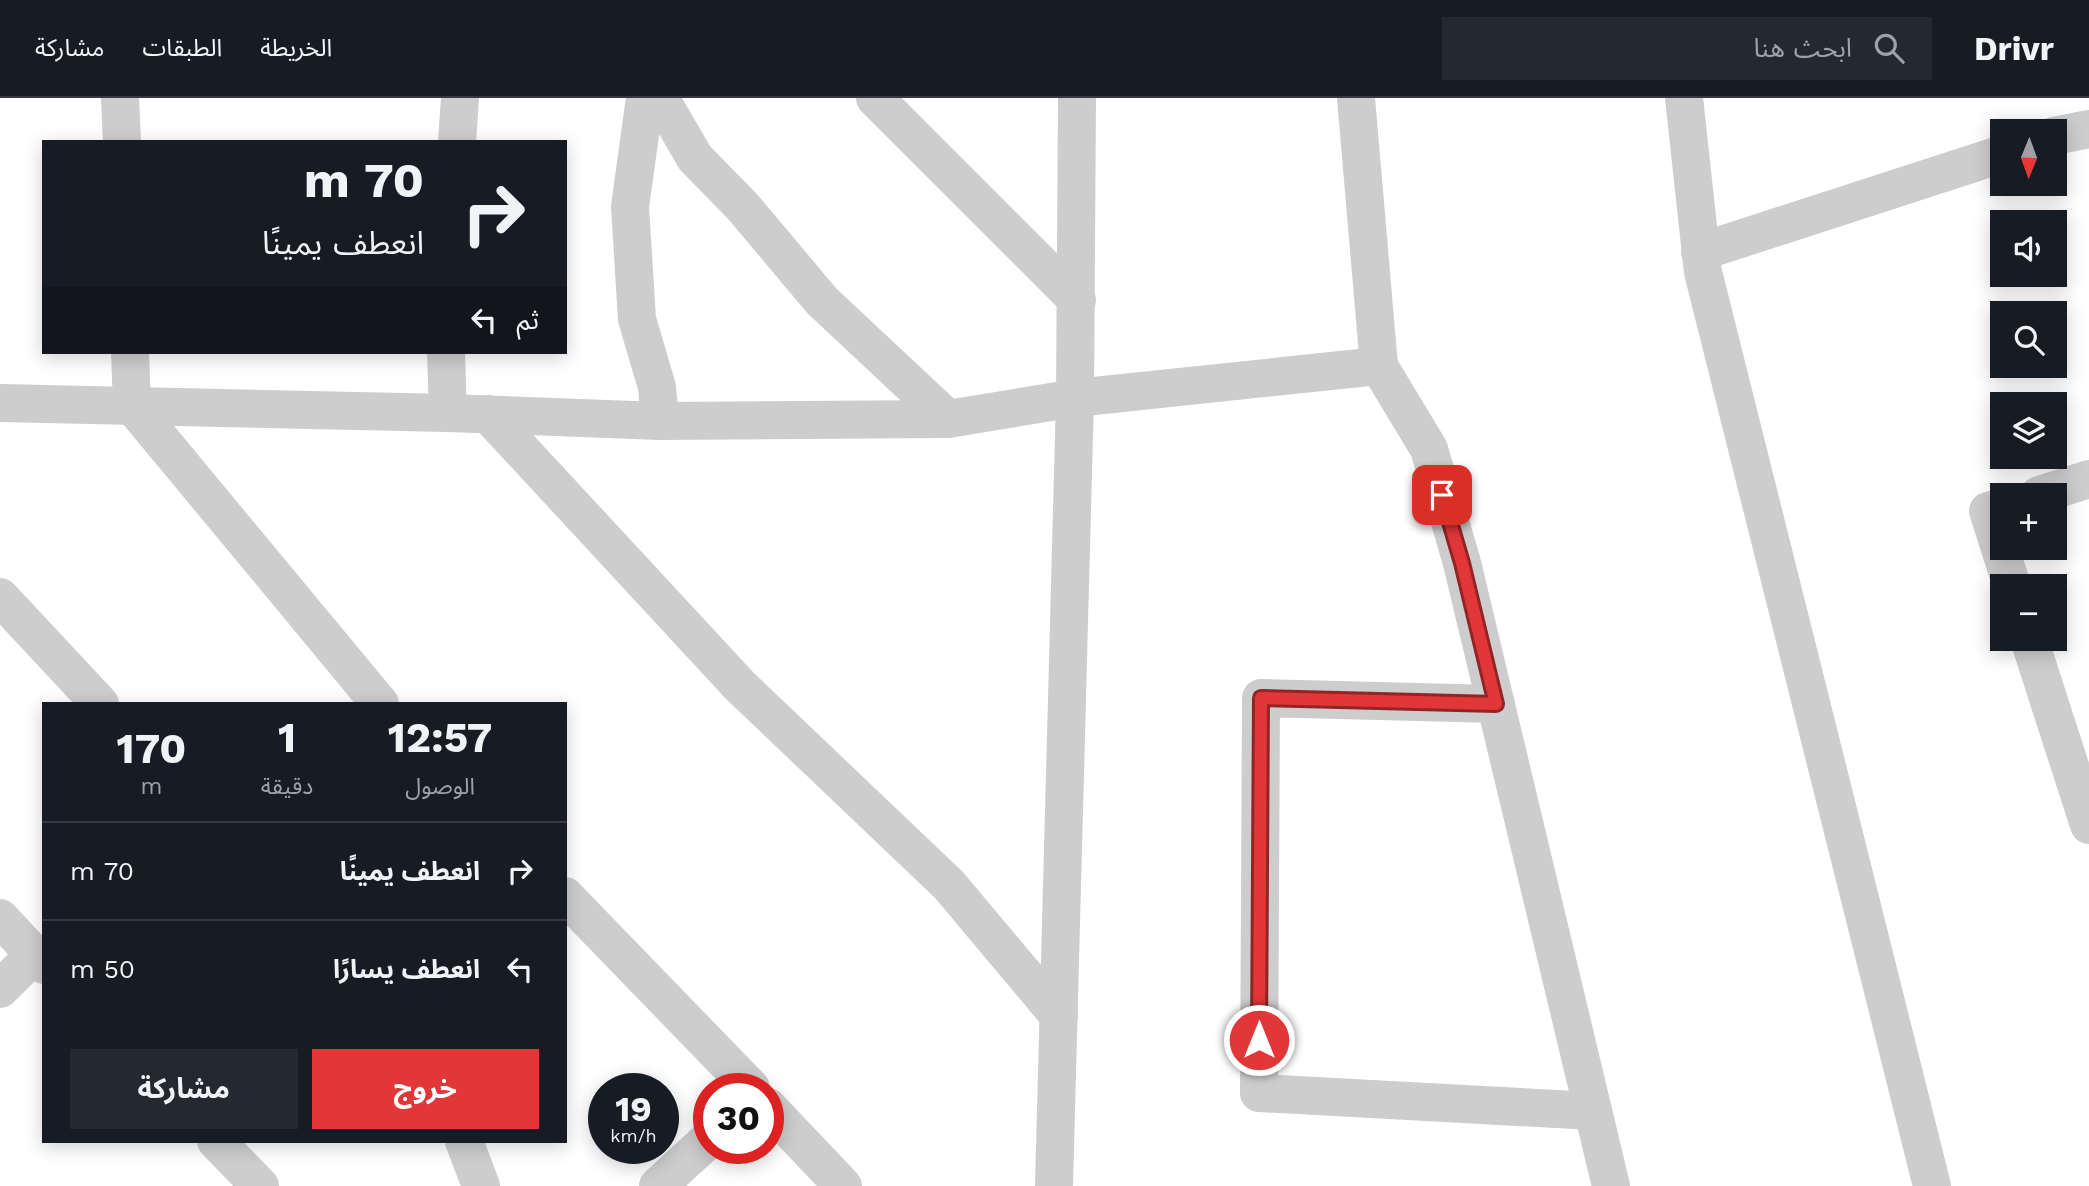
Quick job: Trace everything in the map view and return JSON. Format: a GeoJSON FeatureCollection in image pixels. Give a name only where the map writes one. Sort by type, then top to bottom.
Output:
{"type":"FeatureCollection","features":[{"type":"Feature","properties":{"kind":"street"},"geometry":{"type":"LineString","coordinates":[[120,98],[122,140]]}},
{"type":"Feature","properties":{"kind":"street"},"geometry":{"type":"LineString","coordinates":[[457,140],[460,98]]}},
{"type":"Feature","properties":{"kind":"street"},"geometry":{"type":"LineString","coordinates":[[645,98],[630,207],[637,319],[657,387],[660,421]]}},
{"type":"Feature","properties":{"kind":"street"},"geometry":{"type":"LineString","coordinates":[[660,98],[695,158],[743,207],[822,301],[948,419]]}},
{"type":"Feature","properties":{"kind":"street"},"geometry":{"type":"LineString","coordinates":[[875,98],[1077,300]]}},
{"type":"Feature","properties":{"kind":"street"},"geometry":{"type":"LineString","coordinates":[[1054,1186],[1075,398],[1077,98]]}},
{"type":"Feature","properties":{"kind":"street"},"geometry":{"type":"LineString","coordinates":[[1356,98],[1379,366],[1429,449],[1462,563],[1611,1186]]}},
{"type":"Feature","properties":{"kind":"street"},"geometry":{"type":"LineString","coordinates":[[1684,98],[1706,286],[1932,1186]]}},
{"type":"Feature","properties":{"kind":"street"},"geometry":{"type":"LineString","coordinates":[[2067,133],[2089,129]]}},
{"type":"Feature","properties":{"kind":"street"},"geometry":{"type":"LineString","coordinates":[[1700,252],[1990,158]]}},
{"type":"Feature","properties":{"kind":"street"},"geometry":{"type":"LineString","coordinates":[[130,354],[132,405],[363,698]]}},
{"type":"Feature","properties":{"kind":"street"},"geometry":{"type":"LineString","coordinates":[[446,354],[448,413]]}},
{"type":"Feature","properties":{"kind":"street"},"geometry":{"type":"LineString","coordinates":[[0,403],[488,414],[660,421],[948,419],[1075,398],[1379,366]]}},
{"type":"Feature","properties":{"kind":"street"},"geometry":{"type":"LineString","coordinates":[[488,414],[740,686],[949,885],[1059,1016]]}},
{"type":"Feature","properties":{"kind":"street"},"geometry":{"type":"LineString","coordinates":[[2067,486],[2089,479]]}},
{"type":"Feature","properties":{"kind":"street"},"geometry":{"type":"LineString","coordinates":[[0,597],[98,702]]}},
{"type":"Feature","properties":{"kind":"street"},"geometry":{"type":"LineString","coordinates":[[2033,651],[2085,801]]}},
{"type":"Feature","properties":{"kind":"street"},"geometry":{"type":"LineString","coordinates":[[1496,704],[1261,698],[1259,1093],[1593,1111]]}},
{"type":"Feature","properties":{"kind":"street"},"geometry":{"type":"LineString","coordinates":[[567,898],[736,1073]]}},
{"type":"Feature","properties":{"kind":"street"},"geometry":{"type":"LineString","coordinates":[[0,918],[39,960],[0,989]]}},
{"type":"Feature","properties":{"kind":"street"},"geometry":{"type":"LineString","coordinates":[[784,1124],[843,1186]]}},
{"type":"Feature","properties":{"kind":"street"},"geometry":{"type":"LineString","coordinates":[[218,1143],[260,1186]]}},
{"type":"Feature","properties":{"kind":"street"},"geometry":{"type":"LineString","coordinates":[[465,1143],[481,1186]]}},
{"type":"Feature","properties":{"kind":"street"},"geometry":{"type":"LineString","coordinates":[[658,1186],[693,1154]]}},
{"type":"Feature","properties":{"kind":"route"},"geometry":{"type":"LineString","coordinates":[[1259,1040],[1261,698],[1496,704],[1462,563],[1442,495]]}}]}
